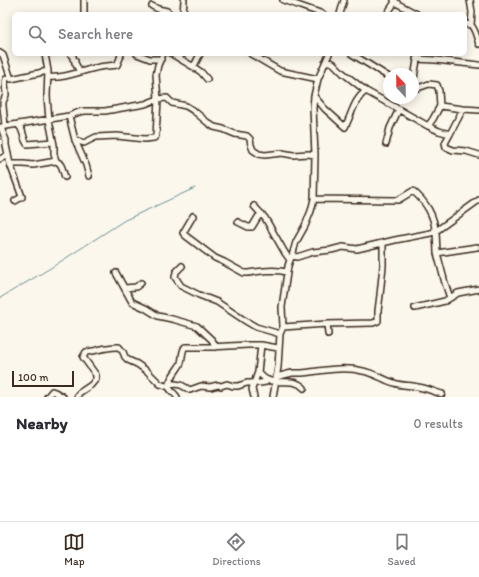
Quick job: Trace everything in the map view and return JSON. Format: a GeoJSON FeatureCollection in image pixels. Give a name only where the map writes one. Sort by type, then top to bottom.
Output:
{"type":"FeatureCollection","features":[{"type":"Feature","properties":{"kind":"street"},"geometry":{"type":"LineString","coordinates":[[84,0],[84,12]]}},
{"type":"Feature","properties":{"kind":"street"},"geometry":{"type":"LineString","coordinates":[[183,12],[184,0]]}},
{"type":"Feature","properties":{"kind":"street"},"geometry":{"type":"LineString","coordinates":[[283,0],[317,12]]}},
{"type":"Feature","properties":{"kind":"street"},"geometry":{"type":"LineString","coordinates":[[341,12],[344,0]]}},
{"type":"Feature","properties":{"kind":"street"},"geometry":{"type":"LineString","coordinates":[[470,0],[472,12],[468,25],[475,30],[479,44]]}},
{"type":"Feature","properties":{"kind":"street"},"geometry":{"type":"LineString","coordinates":[[388,12],[395,1],[413,12]]}},
{"type":"Feature","properties":{"kind":"street"},"geometry":{"type":"LineString","coordinates":[[152,6],[168,12]]}},
{"type":"Feature","properties":{"kind":"street"},"geometry":{"type":"LineString","coordinates":[[0,53],[3,55],[9,79]]}},
{"type":"Feature","properties":{"kind":"street"},"geometry":{"type":"LineString","coordinates":[[45,56],[48,71],[47,96],[49,120],[54,142],[54,154],[56,160],[63,167],[65,176]]}},
{"type":"Feature","properties":{"kind":"street"},"geometry":{"type":"LineString","coordinates":[[73,56],[80,72]]}},
{"type":"Feature","properties":{"kind":"street"},"geometry":{"type":"LineString","coordinates":[[48,77],[55,78],[96,67],[117,65],[120,56]]}},
{"type":"Feature","properties":{"kind":"street"},"geometry":{"type":"LineString","coordinates":[[142,56],[150,59],[162,56]]}},
{"type":"Feature","properties":{"kind":"street"},"geometry":{"type":"LineString","coordinates":[[75,140],[84,143],[96,137],[116,136],[145,139],[154,138],[156,136],[158,99],[156,75],[162,56]]}},
{"type":"Feature","properties":{"kind":"street"},"geometry":{"type":"LineString","coordinates":[[175,56],[201,72],[207,79]]}},
{"type":"Feature","properties":{"kind":"street"},"geometry":{"type":"LineString","coordinates":[[192,66],[195,64],[199,56]]}},
{"type":"Feature","properties":{"kind":"street"},"geometry":{"type":"LineString","coordinates":[[254,56],[280,71],[318,79]]}},
{"type":"Feature","properties":{"kind":"street"},"geometry":{"type":"LineString","coordinates":[[273,397],[280,334],[283,327],[282,307],[287,272],[296,242],[305,226],[314,199],[314,96],[318,79],[327,56]]}},
{"type":"Feature","properties":{"kind":"street"},"geometry":{"type":"LineString","coordinates":[[355,56],[383,73]]}},
{"type":"Feature","properties":{"kind":"street"},"geometry":{"type":"LineString","coordinates":[[415,68],[417,56],[479,66]]}},
{"type":"Feature","properties":{"kind":"street"},"geometry":{"type":"LineString","coordinates":[[326,61],[333,63],[342,73],[366,91],[428,126],[450,134]]}},
{"type":"Feature","properties":{"kind":"street"},"geometry":{"type":"LineString","coordinates":[[0,80],[48,71]]}},
{"type":"Feature","properties":{"kind":"street"},"geometry":{"type":"LineString","coordinates":[[9,79],[5,82],[6,95],[3,102],[2,136],[6,140],[10,164],[22,194],[22,197],[15,201]]}},
{"type":"Feature","properties":{"kind":"street"},"geometry":{"type":"LineString","coordinates":[[419,88],[428,84],[437,85],[439,90],[440,106],[428,126]]}},
{"type":"Feature","properties":{"kind":"street"},"geometry":{"type":"LineString","coordinates":[[314,96],[325,109],[345,127],[357,100],[366,91]]}},
{"type":"Feature","properties":{"kind":"street"},"geometry":{"type":"LineString","coordinates":[[2,126],[49,120],[85,111],[105,111],[145,104],[158,99],[167,98],[172,103],[186,106],[214,127],[235,134],[247,136],[250,139],[253,150],[259,154],[265,155],[282,153],[293,155],[308,154],[315,156]]}},
{"type":"Feature","properties":{"kind":"street"},"geometry":{"type":"LineString","coordinates":[[440,106],[479,110]]}},
{"type":"Feature","properties":{"kind":"street"},"geometry":{"type":"LineString","coordinates":[[386,144],[390,128],[399,109]]}},
{"type":"Feature","properties":{"kind":"street"},"geometry":{"type":"LineString","coordinates":[[463,109],[450,134],[446,147],[453,150],[466,151],[479,155]]}},
{"type":"Feature","properties":{"kind":"street"},"geometry":{"type":"LineString","coordinates":[[69,116],[75,140],[89,176]]}},
{"type":"Feature","properties":{"kind":"street"},"geometry":{"type":"LineString","coordinates":[[18,124],[23,132],[24,141],[26,144],[54,142]]}},
{"type":"Feature","properties":{"kind":"street"},"geometry":{"type":"LineString","coordinates":[[0,142],[6,145]]}},
{"type":"Feature","properties":{"kind":"street"},"geometry":{"type":"LineString","coordinates":[[0,159],[8,154]]}},
{"type":"Feature","properties":{"kind":"street"},"geometry":{"type":"LineString","coordinates":[[10,164],[33,165],[56,160]]}},
{"type":"Feature","properties":{"kind":"street"},"geometry":{"type":"LineString","coordinates":[[314,199],[398,200],[413,191],[418,195],[432,215],[435,224],[437,253],[450,298]]}},
{"type":"Feature","properties":{"kind":"street"},"geometry":{"type":"LineString","coordinates":[[254,206],[265,218],[285,253],[291,258],[313,252],[343,247],[357,249],[436,232],[479,200]]}},
{"type":"Feature","properties":{"kind":"street"},"geometry":{"type":"LineString","coordinates":[[238,222],[248,227],[252,227],[258,217],[262,214]]}},
{"type":"Feature","properties":{"kind":"street"},"geometry":{"type":"LineString","coordinates":[[193,216],[183,233],[214,258],[244,273],[279,270],[287,272]]}},
{"type":"Feature","properties":{"kind":"street"},"geometry":{"type":"LineString","coordinates":[[283,327],[373,323],[378,321],[383,266],[383,243]]}},
{"type":"Feature","properties":{"kind":"street"},"geometry":{"type":"LineString","coordinates":[[437,253],[477,247]]}},
{"type":"Feature","properties":{"kind":"street"},"geometry":{"type":"LineString","coordinates":[[182,266],[176,272],[175,277],[181,286],[218,302],[256,327],[280,334]]}},
{"type":"Feature","properties":{"kind":"street"},"geometry":{"type":"LineString","coordinates":[[116,273],[132,302],[158,316],[197,326],[212,340],[216,347]]}},
{"type":"Feature","properties":{"kind":"street"},"geometry":{"type":"LineString","coordinates":[[125,288],[136,287],[141,283]]}},
{"type":"Feature","properties":{"kind":"street"},"geometry":{"type":"LineString","coordinates":[[416,308],[446,301],[458,293],[479,289]]}},
{"type":"Feature","properties":{"kind":"street"},"geometry":{"type":"LineString","coordinates":[[327,324],[328,334]]}},
{"type":"Feature","properties":{"kind":"street"},"geometry":{"type":"LineString","coordinates":[[169,385],[180,365],[183,349],[185,347],[261,345],[278,348]]}},
{"type":"Feature","properties":{"kind":"street"},"geometry":{"type":"LineString","coordinates":[[254,397],[252,389],[258,372],[261,345]]}},
{"type":"Feature","properties":{"kind":"street"},"geometry":{"type":"LineString","coordinates":[[77,397],[79,393],[91,385],[96,379],[96,375],[84,357],[86,352],[104,348],[119,347],[128,360],[147,371],[160,384],[181,385],[190,390],[200,386],[210,387],[227,384],[238,386],[266,382],[267,380],[276,380],[296,382],[304,388]]}},
{"type":"Feature","properties":{"kind":"street"},"geometry":{"type":"LineString","coordinates":[[276,380],[296,372],[302,373],[352,369],[364,371],[396,384],[426,388],[442,394]]}},
{"type":"Feature","properties":{"kind":"street"},"geometry":{"type":"LineString","coordinates":[[258,372],[267,380]]}},
{"type":"Feature","properties":{"kind":"street"},"geometry":{"type":"LineString","coordinates":[[169,385],[177,397]]}},
{"type":"Feature","properties":{"kind":"street"},"geometry":{"type":"LineString","coordinates":[[47,397],[52,391],[63,397]]}},
{"type":"Feature","properties":{"kind":"waterway"},"geometry":{"type":"LineString","coordinates":[[0,298],[49,269],[125,220],[195,188]]}}]}
